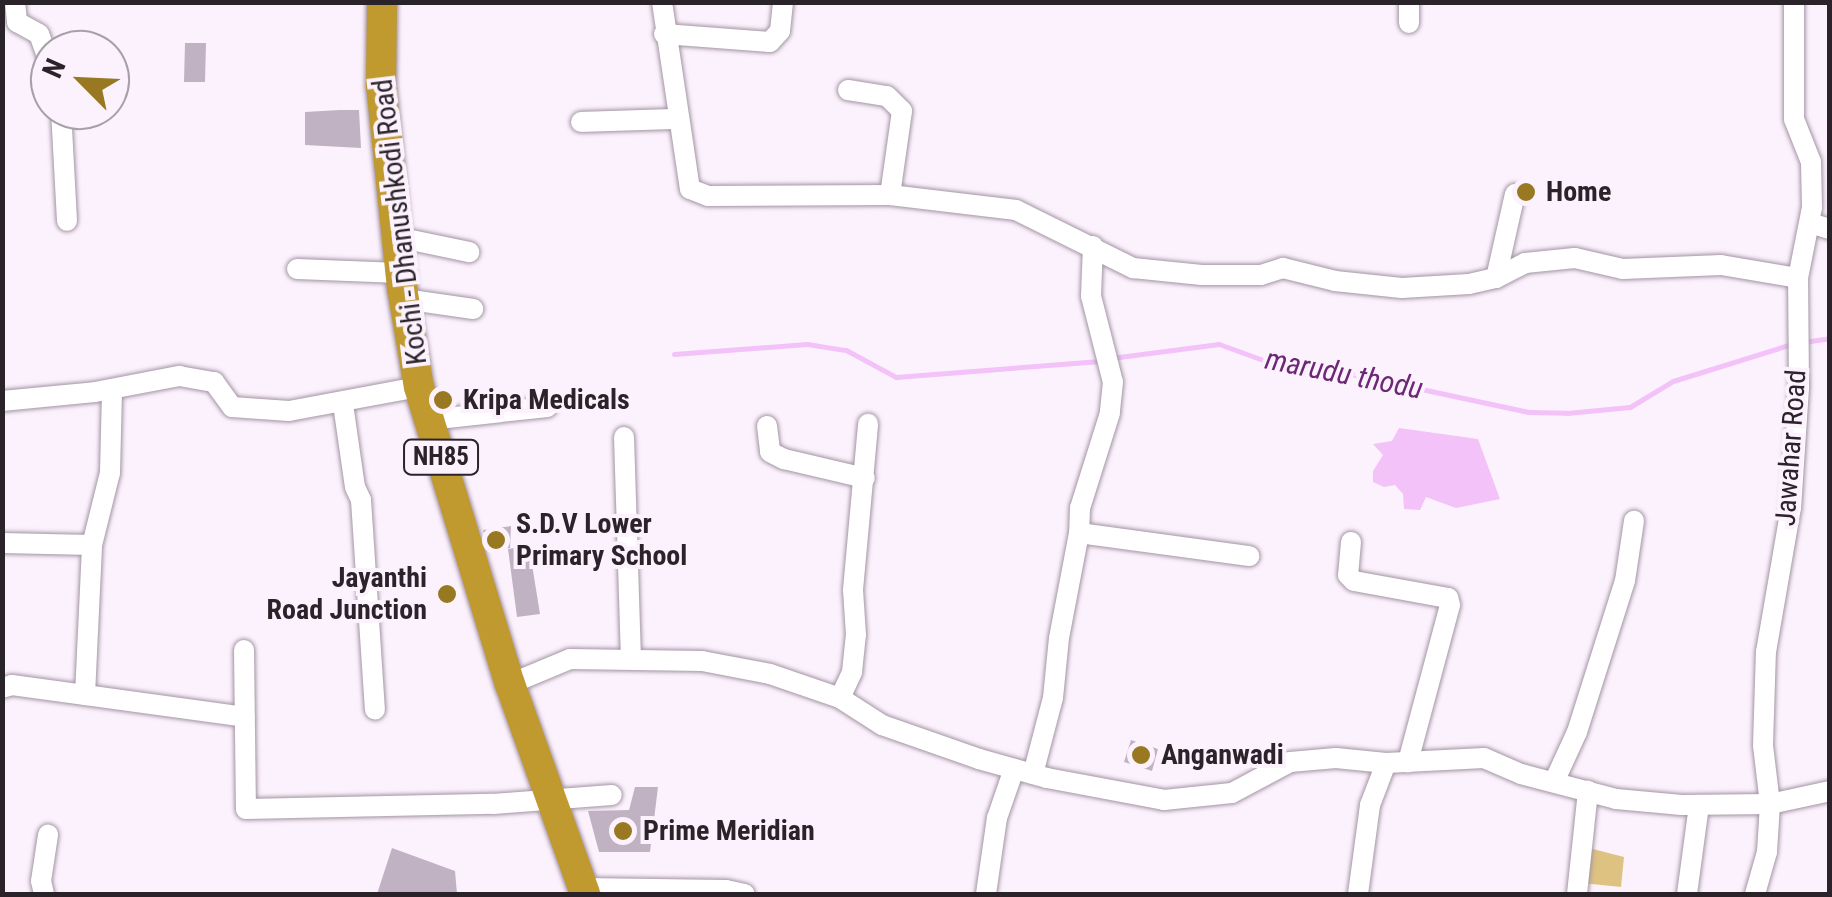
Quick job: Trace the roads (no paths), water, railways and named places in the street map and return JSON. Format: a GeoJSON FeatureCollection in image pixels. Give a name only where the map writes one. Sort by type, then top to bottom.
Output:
{"type":"FeatureCollection","features":[{"type":"Feature","properties":{"kind":"highway","name":"Kochi - Dhanushkodi Road"},"geometry":{"type":"LineString","coordinates":[[382,2],[381,85],[402,286],[419,387],[510,684],[584,891]]}},
{"type":"Feature","properties":{"kind":"street"},"geometry":{"type":"LineString","coordinates":[[662,2],[690,189],[708,196],[890,195],[1016,210],[1134,268],[1202,276],[1261,275],[1282,268],[1402,288],[1496,278],[1526,263],[1575,258],[1623,268],[1721,264],[1798,278]]}},
{"type":"Feature","properties":{"kind":"street"},"geometry":{"type":"LineString","coordinates":[[664,34],[770,42],[780,31],[783,2]]}},
{"type":"Feature","properties":{"kind":"street","name":"Jawahar Road"},"geometry":{"type":"LineString","coordinates":[[1755,894],[1767,852],[1770,804],[1763,746],[1766,652],[1791,508],[1799,386],[1798,278],[1820,226],[1812,162],[1794,119],[1794,2]]}},
{"type":"Feature","properties":{"kind":"street"},"geometry":{"type":"LineString","coordinates":[[12,16],[33,30]]}},
{"type":"Feature","properties":{"kind":"street"},"geometry":{"type":"LineString","coordinates":[[848,90],[887,96],[902,112],[890,195]]}},
{"type":"Feature","properties":{"kind":"street"},"geometry":{"type":"LineString","coordinates":[[581,122],[680,119]]}},
{"type":"Feature","properties":{"kind":"street"},"geometry":{"type":"LineString","coordinates":[[61,130],[67,221]]}},
{"type":"Feature","properties":{"kind":"street"},"geometry":{"type":"LineString","coordinates":[[1496,278],[1515,194]]}},
{"type":"Feature","properties":{"kind":"street"},"geometry":{"type":"LineString","coordinates":[[396,238],[469,252]]}},
{"type":"Feature","properties":{"kind":"street"},"geometry":{"type":"LineString","coordinates":[[986,894],[997,818],[1024,771],[1053,698],[1080,508],[1110,413],[1113,382],[1092,296],[1093,246]]}},
{"type":"Feature","properties":{"kind":"street"},"geometry":{"type":"LineString","coordinates":[[298,269],[402,286],[473,309]]}},
{"type":"Feature","properties":{"kind":"street"},"geometry":{"type":"LineString","coordinates":[[2,400],[112,389],[180,376],[214,382],[232,407],[288,411],[343,404],[419,387]]}},
{"type":"Feature","properties":{"kind":"street"},"geometry":{"type":"LineString","coordinates":[[85,695],[92,545],[110,474],[112,389]]}},
{"type":"Feature","properties":{"kind":"street"},"geometry":{"type":"LineString","coordinates":[[343,404],[355,488],[361,500],[375,710]]}},
{"type":"Feature","properties":{"kind":"street"},"geometry":{"type":"LineString","coordinates":[[430,420],[547,407]]}},
{"type":"Feature","properties":{"kind":"street"},"geometry":{"type":"LineString","coordinates":[[840,698],[852,672],[856,635],[853,590],[868,424]]}},
{"type":"Feature","properties":{"kind":"street"},"geometry":{"type":"LineString","coordinates":[[767,426],[770,452],[784,460],[865,478]]}},
{"type":"Feature","properties":{"kind":"street"},"geometry":{"type":"LineString","coordinates":[[624,437],[631,657]]}},
{"type":"Feature","properties":{"kind":"street"},"geometry":{"type":"LineString","coordinates":[[1554,782],[1577,732],[1625,581],[1634,521]]}},
{"type":"Feature","properties":{"kind":"street"},"geometry":{"type":"LineString","coordinates":[[1079,534],[1249,556]]}},
{"type":"Feature","properties":{"kind":"street"},"geometry":{"type":"LineString","coordinates":[[1352,542],[1348,575],[1354,582],[1448,598],[1450,605],[1397,762],[1370,805],[1358,894]]}},
{"type":"Feature","properties":{"kind":"street"},"geometry":{"type":"LineString","coordinates":[[2,543],[92,545]]}},
{"type":"Feature","properties":{"kind":"street"},"geometry":{"type":"LineString","coordinates":[[244,650],[246,809],[612,795]]}},
{"type":"Feature","properties":{"kind":"street"},"geometry":{"type":"LineString","coordinates":[[510,684],[570,659],[631,657],[702,662],[770,674],[840,698],[882,724],[1024,771],[1164,800],[1232,793],[1290,762],[1336,758],[1397,762],[1484,758],[1616,799],[1699,806],[1770,804],[1830,791]]}},
{"type":"Feature","properties":{"kind":"street"},"geometry":{"type":"LineString","coordinates":[[2,688],[12,685],[245,717]]}},
{"type":"Feature","properties":{"kind":"street"},"geometry":{"type":"LineString","coordinates":[[1577,894],[1588,791]]}},
{"type":"Feature","properties":{"kind":"street"},"geometry":{"type":"LineString","coordinates":[[1686,894],[1699,806]]}},
{"type":"Feature","properties":{"kind":"street"},"geometry":{"type":"LineString","coordinates":[[44,894],[41,881],[48,835]]}},
{"type":"Feature","properties":{"kind":"street"},"geometry":{"type":"LineString","coordinates":[[584,891],[726,890],[745,894]]}},
{"type":"Feature","properties":{"kind":"waterway","name":"marudu thodu"},"geometry":{"type":"LineString","coordinates":[[1803,342],[1830,338]]}},
{"type":"Feature","properties":{"kind":"waterway","name":"marudu thodu"},"geometry":{"type":"LineString","coordinates":[[674,354],[807,344],[846,350],[896,377],[1100,361]]}},
{"type":"Feature","properties":{"kind":"waterway","name":"marudu thodu"},"geometry":{"type":"LineString","coordinates":[[1111,358],[1219,344],[1274,364],[1342,372],[1528,412],[1567,413],[1630,407],[1673,381],[1792,344]]}},
{"type":"Feature","properties":{"kind":"place","name":"Home"},"geometry":{"type":"Point","coordinates":[1526,192]}},
{"type":"Feature","properties":{"kind":"place","name":"Kripa Medicals"},"geometry":{"type":"Point","coordinates":[443,400]}},
{"type":"Feature","properties":{"kind":"place","name":"S.D.V Lower Primary School"},"geometry":{"type":"Point","coordinates":[496,540]}},
{"type":"Feature","properties":{"kind":"place","name":"Jayanthi Road Junction"},"geometry":{"type":"Point","coordinates":[447,594]}},
{"type":"Feature","properties":{"kind":"place","name":"Anganwadi"},"geometry":{"type":"Point","coordinates":[1141,755]}},
{"type":"Feature","properties":{"kind":"place","name":"Prime Meridian"},"geometry":{"type":"Point","coordinates":[623,831]}}]}
